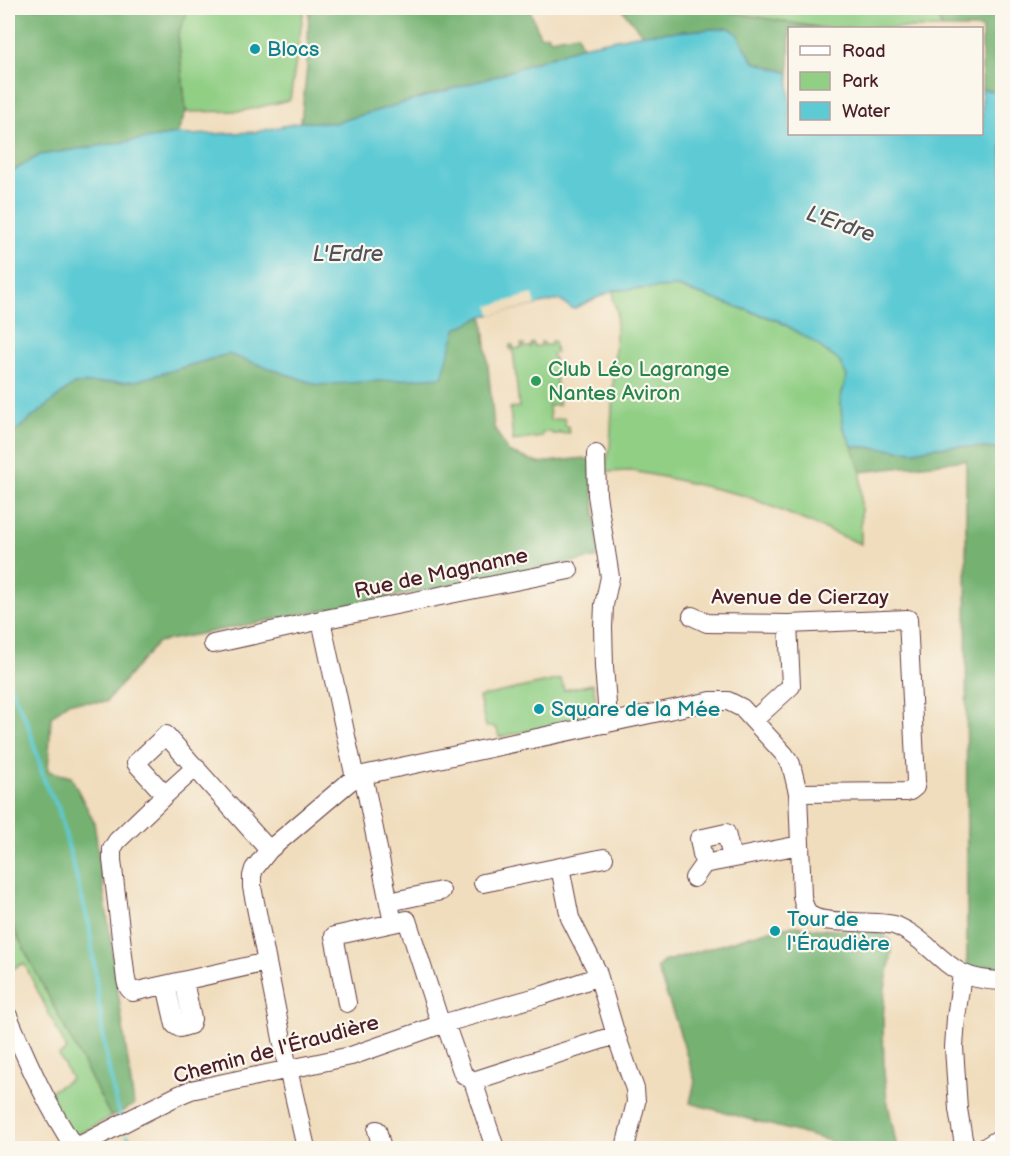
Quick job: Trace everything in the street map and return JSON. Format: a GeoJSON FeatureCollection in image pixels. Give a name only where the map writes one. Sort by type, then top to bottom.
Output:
{"type":"FeatureCollection","features":[{"type":"Feature","properties":{"kind":"street"},"geometry":{"type":"LineString","coordinates":[[596,454],[597,495],[610,577],[604,605],[603,627],[608,704],[607,724]]}},
{"type":"Feature","properties":{"kind":"street","name":"Rue de Magnanne"},"geometry":{"type":"LineString","coordinates":[[213,644],[569,570]]}},
{"type":"Feature","properties":{"kind":"street","name":"Avenue de Cierzay"},"geometry":{"type":"LineString","coordinates":[[692,616],[707,623],[788,624],[908,619],[915,787],[906,792],[798,793]]}},
{"type":"Feature","properties":{"kind":"street"},"geometry":{"type":"LineString","coordinates":[[321,620],[393,923]]}},
{"type":"Feature","properties":{"kind":"street"},"geometry":{"type":"LineString","coordinates":[[754,720],[791,687],[788,624]]}},
{"type":"Feature","properties":{"kind":"street"},"geometry":{"type":"LineString","coordinates":[[306,1149],[288,1069],[252,880],[254,869],[269,850],[359,776],[711,702],[728,701],[738,705],[754,720],[788,759],[793,770],[798,793],[802,896],[807,911],[819,919],[876,922],[898,926],[911,933],[962,974],[977,979],[1002,981]]}},
{"type":"Feature","properties":{"kind":"street"},"geometry":{"type":"LineString","coordinates":[[165,795],[136,763],[166,735],[269,850]]}},
{"type":"Feature","properties":{"kind":"street"},"geometry":{"type":"LineString","coordinates":[[196,767],[117,841],[112,853],[127,984],[133,992],[267,962]]}},
{"type":"Feature","properties":{"kind":"street"},"geometry":{"type":"LineString","coordinates":[[732,858],[726,832],[699,839],[699,871],[732,858],[800,845]]}},
{"type":"Feature","properties":{"kind":"street"},"geometry":{"type":"LineString","coordinates":[[483,883],[604,858]]}},
{"type":"Feature","properties":{"kind":"street"},"geometry":{"type":"LineString","coordinates":[[560,867],[570,918],[597,971],[616,1035],[634,1083],[636,1102],[625,1149]]}},
{"type":"Feature","properties":{"kind":"street"},"geometry":{"type":"LineString","coordinates":[[389,902],[441,891]]}},
{"type":"Feature","properties":{"kind":"street"},"geometry":{"type":"LineString","coordinates":[[347,1003],[334,936],[407,920],[463,1074],[473,1081],[495,1149]]}},
{"type":"Feature","properties":{"kind":"street"},"geometry":{"type":"LineString","coordinates":[[962,974],[954,1047],[958,1109],[966,1149]]}},
{"type":"Feature","properties":{"kind":"street","name":"Chemin de l'Éraudière"},"geometry":{"type":"LineString","coordinates":[[75,1149],[191,1090],[351,1056],[443,1024],[597,977]]}},
{"type":"Feature","properties":{"kind":"street"},"geometry":{"type":"LineString","coordinates":[[8,1016],[33,1076],[55,1119],[75,1149]]}},
{"type":"Feature","properties":{"kind":"street"},"geometry":{"type":"LineString","coordinates":[[473,1081],[616,1035]]}},
{"type":"Feature","properties":{"kind":"street"},"geometry":{"type":"LineString","coordinates":[[377,1130],[382,1149]]}},
{"type":"Feature","properties":{"kind":"street"},"geometry":{"type":"LineString","coordinates":[[984,1149],[1002,1137]]}},
{"type":"Feature","properties":{"kind":"green space"},"geometry":{"type":"Polygon","coordinates":[[[8,8],[189,8],[178,34],[186,112],[177,134],[40,155],[8,174],[8,8]]]}},
{"type":"Feature","properties":{"kind":"green space"},"geometry":{"type":"Polygon","coordinates":[[[189,8],[304,8],[290,100],[242,111],[186,112],[178,34],[189,8]]]}},
{"type":"Feature","properties":{"kind":"green space"},"geometry":{"type":"Polygon","coordinates":[[[309,8],[529,8],[540,36],[548,35],[550,39],[577,34],[582,46],[493,77],[335,123],[301,122],[307,67],[309,8]]]}},
{"type":"Feature","properties":{"kind":"green space"},"geometry":{"type":"Polygon","coordinates":[[[621,8],[717,8],[815,27],[788,27],[788,73],[753,62],[737,34],[730,28],[642,34],[621,8]]]}},
{"type":"Feature","properties":{"kind":"green space"},"geometry":{"type":"Polygon","coordinates":[[[717,8],[935,8],[942,27],[815,27],[717,8]]]}},
{"type":"Feature","properties":{"kind":"green space"},"geometry":{"type":"Polygon","coordinates":[[[935,8],[1002,8],[1002,93],[983,89],[983,27],[942,27],[935,8]]]}},
{"type":"Feature","properties":{"kind":"green space"},"geometry":{"type":"Polygon","coordinates":[[[678,287],[779,321],[811,340],[839,361],[847,376],[841,397],[842,424],[861,472],[861,544],[746,496],[632,471],[604,472],[610,447],[617,311],[613,299],[614,290],[678,287]]]}},
{"type":"Feature","properties":{"kind":"green space"},"geometry":{"type":"Polygon","coordinates":[[[483,316],[494,427],[508,452],[539,463],[584,458],[591,461],[599,557],[158,642],[106,702],[68,702],[51,717],[48,771],[71,777],[94,822],[134,1105],[111,1117],[8,918],[8,445],[13,433],[74,384],[136,381],[228,354],[318,385],[483,316]]]}},
{"type":"Feature","properties":{"kind":"green space","name":"Club Léo Lagrange Nantes Aviron"},"geometry":{"type":"Polygon","coordinates":[[[551,341],[554,341],[556,353],[552,355],[559,405],[549,406],[550,420],[565,418],[565,426],[568,426],[569,433],[542,433],[542,437],[513,441],[510,408],[519,407],[513,349],[510,349],[510,345],[513,345],[514,349],[522,348],[521,344],[524,344],[524,347],[531,347],[533,343],[534,346],[541,346],[541,342],[544,345],[551,345],[551,341]]]}},
{"type":"Feature","properties":{"kind":"green space"},"geometry":{"type":"Polygon","coordinates":[[[852,446],[914,451],[959,446],[1002,449],[1002,967],[967,967],[966,460],[861,472],[852,446]]]}},
{"type":"Feature","properties":{"kind":"green space","name":"Square de la Mée"},"geometry":{"type":"Polygon","coordinates":[[[561,679],[564,690],[593,684],[596,705],[591,717],[499,737],[497,729],[492,726],[486,727],[479,697],[561,679]]]}},
{"type":"Feature","properties":{"kind":"green space"},"geometry":{"type":"Polygon","coordinates":[[[8,918],[111,1117],[64,1142],[39,1098],[71,1079],[59,1055],[67,1050],[24,963],[8,971],[8,918]]]}},
{"type":"Feature","properties":{"kind":"green space"},"geometry":{"type":"Polygon","coordinates":[[[797,926],[878,932],[890,940],[892,952],[885,988],[883,1020],[884,1073],[897,1148],[832,1148],[830,1141],[690,1103],[695,1081],[657,968],[663,962],[780,927],[797,926]]]}},
{"type":"Feature","properties":{"kind":"water","name":"L'Erdre"},"geometry":{"type":"Polygon","coordinates":[[[730,28],[737,34],[754,62],[788,73],[788,135],[983,135],[983,89],[1002,93],[1002,449],[959,446],[914,451],[852,446],[842,424],[841,397],[847,376],[839,361],[811,340],[779,321],[678,287],[614,290],[573,309],[559,300],[483,316],[456,329],[442,377],[318,385],[228,354],[136,381],[74,384],[13,433],[8,445],[8,174],[40,155],[177,134],[256,132],[301,122],[335,123],[493,77],[582,46],[642,34],[730,28]]]}},
{"type":"Feature","properties":{"kind":"pier"},"geometry":{"type":"Polygon","coordinates":[[[533,294],[536,305],[491,315],[489,306],[533,294]]]}},
{"type":"Feature","properties":{"kind":"waterway"},"geometry":{"type":"LineString","coordinates":[[8,682],[28,724],[46,786],[58,807],[89,925],[105,1050],[121,1118]]}},
{"type":"Feature","properties":{"kind":"waterway"},"geometry":{"type":"LineString","coordinates":[[128,1136],[134,1148]]}},
{"type":"Feature","properties":{"kind":"place","name":"Blocs"},"geometry":{"type":"Point","coordinates":[255,49]}},
{"type":"Feature","properties":{"kind":"place","name":"Club Léo Lagrange Nantes Aviron"},"geometry":{"type":"Point","coordinates":[536,381]}},
{"type":"Feature","properties":{"kind":"place","name":"Square de la Mée"},"geometry":{"type":"Point","coordinates":[539,709]}},
{"type":"Feature","properties":{"kind":"place","name":"Tour de l'Éraudière"},"geometry":{"type":"Point","coordinates":[775,931]}}]}
